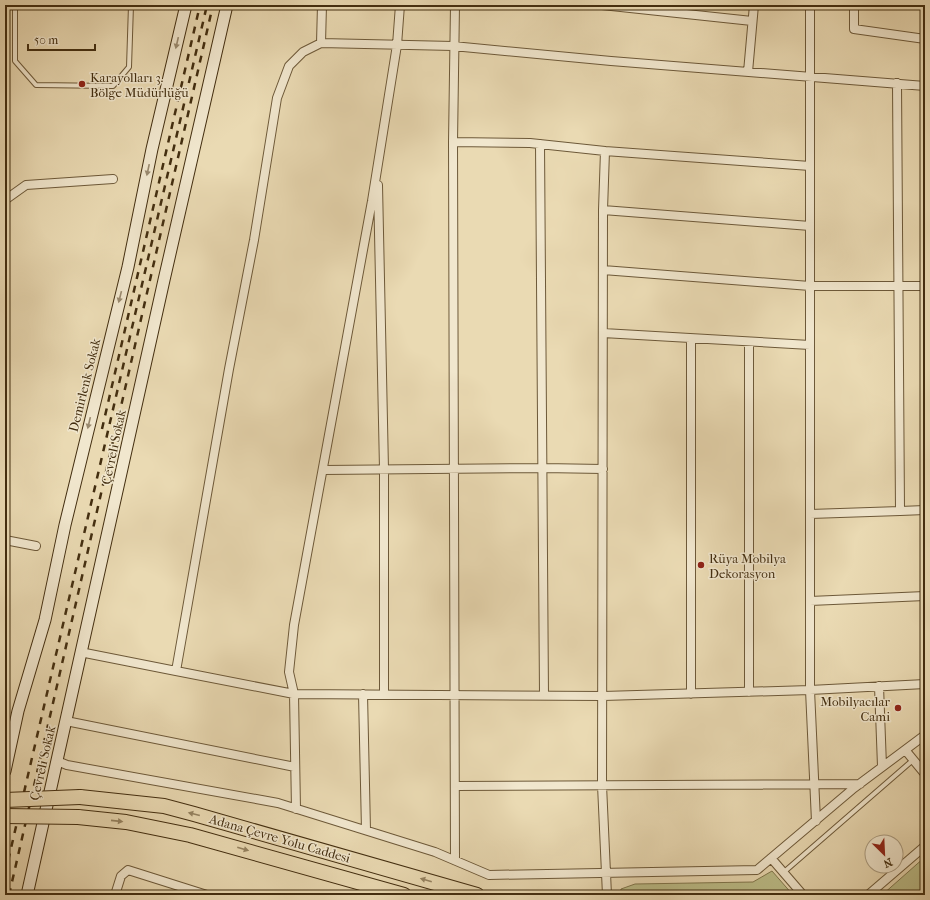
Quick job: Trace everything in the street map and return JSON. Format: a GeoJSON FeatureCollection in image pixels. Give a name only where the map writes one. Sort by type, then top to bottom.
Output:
{"type":"FeatureCollection","features":[{"type":"Feature","properties":{"kind":"highway","name":"Adana Çevre Yolu Caddesi"},"geometry":{"type":"LineString","coordinates":[[8,799],[80,797],[164,806],[477,895]]}},
{"type":"Feature","properties":{"kind":"highway","name":"Adana Çevre Yolu Caddesi"},"geometry":{"type":"LineString","coordinates":[[6,817],[78,817],[139,824],[190,835],[404,895]]}},
{"type":"Feature","properties":{"kind":"street","name":"Demirlenk Sokak"},"geometry":{"type":"LineString","coordinates":[[5,771],[18,711],[45,620],[65,525],[128,267],[152,149],[186,5]]}},
{"type":"Feature","properties":{"kind":"street","name":"Çevreli Sokak"},"geometry":{"type":"LineString","coordinates":[[26,895],[227,5]]}},
{"type":"Feature","properties":{"kind":"street"},"geometry":{"type":"LineString","coordinates":[[321,44],[322,5]]}},
{"type":"Feature","properties":{"kind":"street"},"geometry":{"type":"LineString","coordinates":[[296,809],[294,694],[289,672],[294,625],[378,164],[397,45],[400,5]]}},
{"type":"Feature","properties":{"kind":"street"},"geometry":{"type":"LineString","coordinates":[[455,5],[453,46],[455,860]]}},
{"type":"Feature","properties":{"kind":"street"},"geometry":{"type":"LineString","coordinates":[[602,5],[752,22]]}},
{"type":"Feature","properties":{"kind":"street"},"geometry":{"type":"LineString","coordinates":[[748,72],[754,5]]}},
{"type":"Feature","properties":{"kind":"street"},"geometry":{"type":"LineString","coordinates":[[810,5],[810,690],[816,820]]}},
{"type":"Feature","properties":{"kind":"street"},"geometry":{"type":"LineString","coordinates":[[854,5],[854,29],[925,39]]}},
{"type":"Feature","properties":{"kind":"street"},"geometry":{"type":"LineString","coordinates":[[176,671],[229,369],[254,240],[278,98],[288,66],[303,52],[321,44],[453,46],[925,86]]}},
{"type":"Feature","properties":{"kind":"street"},"geometry":{"type":"LineString","coordinates":[[897,83],[900,510]]}},
{"type":"Feature","properties":{"kind":"street"},"geometry":{"type":"LineString","coordinates":[[453,142],[540,144],[605,151],[810,166]]}},
{"type":"Feature","properties":{"kind":"street"},"geometry":{"type":"LineString","coordinates":[[540,144],[544,695]]}},
{"type":"Feature","properties":{"kind":"street"},"geometry":{"type":"LineString","coordinates":[[605,151],[603,210],[602,784],[607,895]]}},
{"type":"Feature","properties":{"kind":"street"},"geometry":{"type":"LineString","coordinates":[[378,164],[384,469],[384,694]]}},
{"type":"Feature","properties":{"kind":"street"},"geometry":{"type":"LineString","coordinates":[[5,200],[26,186],[113,178]]}},
{"type":"Feature","properties":{"kind":"street"},"geometry":{"type":"LineString","coordinates":[[603,210],[810,226]]}},
{"type":"Feature","properties":{"kind":"street"},"geometry":{"type":"LineString","coordinates":[[603,270],[810,286],[925,286]]}},
{"type":"Feature","properties":{"kind":"street"},"geometry":{"type":"LineString","coordinates":[[603,333],[810,345]]}},
{"type":"Feature","properties":{"kind":"street"},"geometry":{"type":"LineString","coordinates":[[691,339],[691,694]]}},
{"type":"Feature","properties":{"kind":"street"},"geometry":{"type":"LineString","coordinates":[[749,342],[749,692]]}},
{"type":"Feature","properties":{"kind":"street"},"geometry":{"type":"LineString","coordinates":[[323,470],[453,468],[603,469]]}},
{"type":"Feature","properties":{"kind":"street"},"geometry":{"type":"LineString","coordinates":[[810,514],[925,510]]}},
{"type":"Feature","properties":{"kind":"street"},"geometry":{"type":"LineString","coordinates":[[5,540],[36,546]]}},
{"type":"Feature","properties":{"kind":"street"},"geometry":{"type":"LineString","coordinates":[[810,601],[925,596]]}},
{"type":"Feature","properties":{"kind":"street"},"geometry":{"type":"LineString","coordinates":[[80,652],[294,694],[603,696],[810,690],[925,684]]}},
{"type":"Feature","properties":{"kind":"street"},"geometry":{"type":"LineString","coordinates":[[879,686],[882,766]]}},
{"type":"Feature","properties":{"kind":"street"},"geometry":{"type":"LineString","coordinates":[[363,694],[366,830]]}},
{"type":"Feature","properties":{"kind":"street"},"geometry":{"type":"LineString","coordinates":[[66,721],[295,767]]}},
{"type":"Feature","properties":{"kind":"street"},"geometry":{"type":"LineString","coordinates":[[57,761],[67,765],[278,803],[435,852],[489,875],[757,870],[882,766],[906,751],[925,735]]}},
{"type":"Feature","properties":{"kind":"street"},"geometry":{"type":"LineString","coordinates":[[906,751],[925,774]]}},
{"type":"Feature","properties":{"kind":"street"},"geometry":{"type":"LineString","coordinates":[[455,786],[602,784],[860,784]]}},
{"type":"Feature","properties":{"kind":"street"},"geometry":{"type":"LineString","coordinates":[[868,895],[925,846]]}},
{"type":"Feature","properties":{"kind":"street"},"geometry":{"type":"LineString","coordinates":[[771,858],[803,895]]}},
{"type":"Feature","properties":{"kind":"street"},"geometry":{"type":"LineString","coordinates":[[115,895],[121,876],[128,870],[207,895]]}},
{"type":"Feature","properties":{"kind":"lane"},"geometry":{"type":"LineString","coordinates":[[16,5],[15,61],[36,85],[113,86],[129,67],[131,5]]}},
{"type":"Feature","properties":{"kind":"lane"},"geometry":{"type":"LineString","coordinates":[[784,872],[914,760]]}},
{"type":"Feature","properties":{"kind":"green space"},"geometry":{"type":"Polygon","coordinates":[[[925,857],[925,895],[882,895],[925,857]]]}},
{"type":"Feature","properties":{"kind":"green space"},"geometry":{"type":"Polygon","coordinates":[[[772,871],[793,895],[620,895],[621,889],[635,884],[753,882],[772,871]]]}},
{"type":"Feature","properties":{"kind":"railway"},"geometry":{"type":"LineString","coordinates":[[102,429],[200,5]]}},
{"type":"Feature","properties":{"kind":"railway"},"geometry":{"type":"LineString","coordinates":[[5,874],[207,5]]}},
{"type":"Feature","properties":{"kind":"railway"},"geometry":{"type":"LineString","coordinates":[[9,895],[213,5]]}},
{"type":"Feature","properties":{"kind":"place","name":"Karayolları 3. Bölge Müdürlüğü"},"geometry":{"type":"Point","coordinates":[82,84]}},
{"type":"Feature","properties":{"kind":"place","name":"Rüya Mobilya Dekorasyon"},"geometry":{"type":"Point","coordinates":[701,565]}},
{"type":"Feature","properties":{"kind":"place","name":"Mobilyacılar Cami"},"geometry":{"type":"Point","coordinates":[898,708]}}]}
